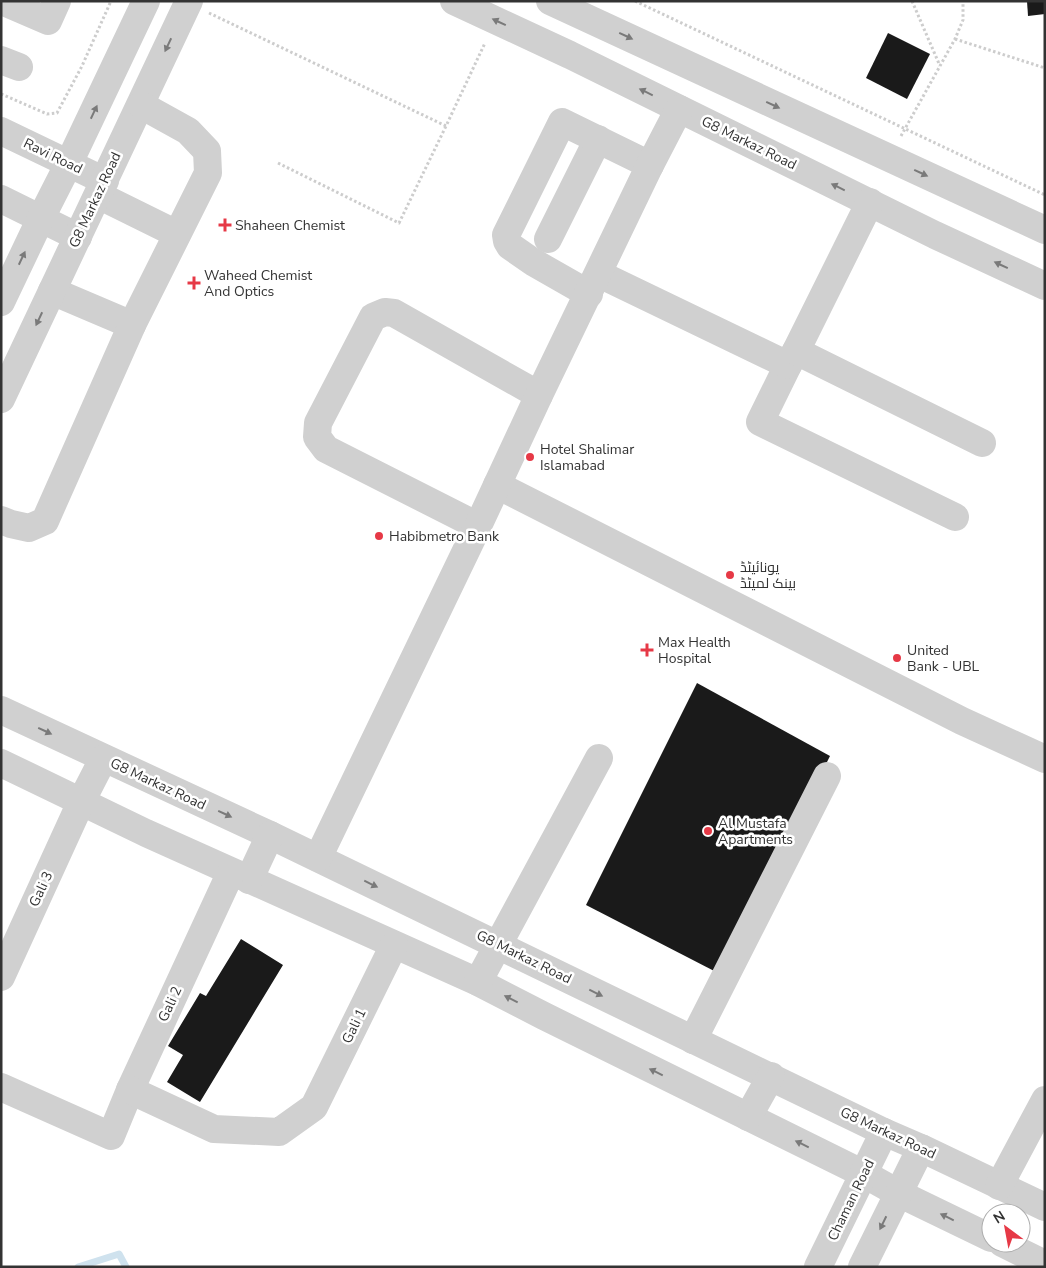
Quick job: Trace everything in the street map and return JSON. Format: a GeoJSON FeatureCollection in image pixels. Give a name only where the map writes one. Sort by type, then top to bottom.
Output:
{"type":"FeatureCollection","features":[{"type":"Feature","properties":{"kind":"street"},"geometry":{"type":"LineString","coordinates":[[2,1],[48,21],[58,1]]}},
{"type":"Feature","properties":{"kind":"street"},"geometry":{"type":"LineString","coordinates":[[1,302],[146,1]]}},
{"type":"Feature","properties":{"kind":"street","name":"G8 Markaz Road"},"geometry":{"type":"LineString","coordinates":[[454,1],[935,235],[1045,286]]}},
{"type":"Feature","properties":{"kind":"street"},"geometry":{"type":"LineString","coordinates":[[550,1],[1045,230]]}},
{"type":"Feature","properties":{"kind":"street","name":"G8 Markaz Road"},"geometry":{"type":"LineString","coordinates":[[1,399],[189,2]]}},
{"type":"Feature","properties":{"kind":"street"},"geometry":{"type":"LineString","coordinates":[[570,56],[587,18]]}},
{"type":"Feature","properties":{"kind":"street"},"geometry":{"type":"LineString","coordinates":[[1,520],[29,528],[45,521],[132,325],[208,173],[207,151],[188,131],[141,105]]}},
{"type":"Feature","properties":{"kind":"street"},"geometry":{"type":"LineString","coordinates":[[318,858],[498,485],[539,395],[679,109]]}},
{"type":"Feature","properties":{"kind":"street"},"geometry":{"type":"LineString","coordinates":[[650,165],[562,122],[506,235],[507,242],[533,262],[792,358],[982,444]]}},
{"type":"Feature","properties":{"kind":"street","name":"Ravi Road"},"geometry":{"type":"LineString","coordinates":[[1,131],[69,163],[101,188],[177,234]]}},
{"type":"Feature","properties":{"kind":"street"},"geometry":{"type":"LineString","coordinates":[[548,239],[598,139]]}},
{"type":"Feature","properties":{"kind":"street"},"geometry":{"type":"LineString","coordinates":[[1,200],[78,237]]}},
{"type":"Feature","properties":{"kind":"street"},"geometry":{"type":"LineString","coordinates":[[870,202],[760,422],[955,518]]}},
{"type":"Feature","properties":{"kind":"street"},"geometry":{"type":"LineString","coordinates":[[52,291],[132,325]]}},
{"type":"Feature","properties":{"kind":"street"},"geometry":{"type":"LineString","coordinates":[[478,526],[326,449],[317,437],[318,423],[373,318],[385,312],[394,313],[539,395]]}},
{"type":"Feature","properties":{"kind":"street"},"geometry":{"type":"LineString","coordinates":[[498,485],[953,717],[1045,759]]}},
{"type":"Feature","properties":{"kind":"street","name":"G8 Markaz Road"},"geometry":{"type":"LineString","coordinates":[[1,710],[270,835],[884,1132],[1045,1207]]}},
{"type":"Feature","properties":{"kind":"street","name":"Gali 3"},"geometry":{"type":"LineString","coordinates":[[1,976],[103,758]]}},
{"type":"Feature","properties":{"kind":"street"},"geometry":{"type":"LineString","coordinates":[[478,982],[599,758]]}},
{"type":"Feature","properties":{"kind":"street"},"geometry":{"type":"LineString","coordinates":[[1,764],[240,876],[478,982],[981,1233]]}},
{"type":"Feature","properties":{"kind":"street"},"geometry":{"type":"LineString","coordinates":[[694,1040],[827,776]]}},
{"type":"Feature","properties":{"kind":"street","name":"Gali 2"},"geometry":{"type":"LineString","coordinates":[[1,1087],[111,1136],[130,1090],[240,876],[270,835]]}},
{"type":"Feature","properties":{"kind":"street","name":"Gali 1"},"geometry":{"type":"LineString","coordinates":[[130,1090],[214,1129],[279,1132],[314,1107],[394,945]]}},
{"type":"Feature","properties":{"kind":"street"},"geometry":{"type":"LineString","coordinates":[[544,1016],[564,977]]}},
{"type":"Feature","properties":{"kind":"street"},"geometry":{"type":"LineString","coordinates":[[748,1117],[771,1076]]}},
{"type":"Feature","properties":{"kind":"street"},"geometry":{"type":"LineString","coordinates":[[999,1186],[1045,1100]]}},
{"type":"Feature","properties":{"kind":"street","name":"Chaman Road"},"geometry":{"type":"LineString","coordinates":[[818,1267],[884,1132]]}},
{"type":"Feature","properties":{"kind":"street"},"geometry":{"type":"LineString","coordinates":[[862,1267],[921,1148]]}},
{"type":"Feature","properties":{"kind":"street"},"geometry":{"type":"LineString","coordinates":[[1022,1253],[1045,1264]]}},
{"type":"Feature","properties":{"kind":"path"},"geometry":{"type":"LineString","coordinates":[[1,94],[46,114],[57,112],[82,66],[111,1]]}},
{"type":"Feature","properties":{"kind":"path"},"geometry":{"type":"LineString","coordinates":[[635,1],[1045,195]]}},
{"type":"Feature","properties":{"kind":"path"},"geometry":{"type":"LineString","coordinates":[[912,1],[940,66]]}},
{"type":"Feature","properties":{"kind":"path"},"geometry":{"type":"LineString","coordinates":[[889,158],[955,39],[963,20],[963,1]]}},
{"type":"Feature","properties":{"kind":"path"},"geometry":{"type":"LineString","coordinates":[[189,2],[446,126]]}},
{"type":"Feature","properties":{"kind":"path"},"geometry":{"type":"LineString","coordinates":[[278,163],[398,223],[496,21]]}},
{"type":"Feature","properties":{"kind":"path"},"geometry":{"type":"LineString","coordinates":[[955,39],[1045,68]]}},
{"type":"Feature","properties":{"kind":"building"},"geometry":{"type":"Polygon","coordinates":[[[1027,1],[1045,1],[1045,14],[1028,16],[1027,1]]]}},
{"type":"Feature","properties":{"kind":"building"},"geometry":{"type":"Polygon","coordinates":[[[888,33],[930,54],[907,99],[866,78],[888,33]]]}},
{"type":"Feature","properties":{"kind":"building","name":"Al Mustafa Apartments"},"geometry":{"type":"Polygon","coordinates":[[[697,683],[830,756],[720,974],[586,905],[697,683]]]}},
{"type":"Feature","properties":{"kind":"building"},"geometry":{"type":"Polygon","coordinates":[[[241,939],[283,965],[200,1102],[167,1082],[183,1055],[168,1046],[200,993],[206,996],[241,939]]]}},
{"type":"Feature","properties":{"kind":"waterway"},"geometry":{"type":"LineString","coordinates":[[78,1267],[119,1254],[126,1267]]}},
{"type":"Feature","properties":{"kind":"place","name":"Shaheen Chemist"},"geometry":{"type":"Point","coordinates":[225,225]}},
{"type":"Feature","properties":{"kind":"place","name":"Waheed Chemist And Optics"},"geometry":{"type":"Point","coordinates":[194,283]}},
{"type":"Feature","properties":{"kind":"place","name":"Hotel Shalimar Islamabad"},"geometry":{"type":"Point","coordinates":[530,457]}},
{"type":"Feature","properties":{"kind":"place","name":"Habibmetro Bank"},"geometry":{"type":"Point","coordinates":[379,536]}},
{"type":"Feature","properties":{"kind":"place","name":"یونائیٹڈ بینک لمیٹڈ"},"geometry":{"type":"Point","coordinates":[730,575]}},
{"type":"Feature","properties":{"kind":"place","name":"Max Health Hospital"},"geometry":{"type":"Point","coordinates":[647,650]}},
{"type":"Feature","properties":{"kind":"place","name":"United Bank - UBL"},"geometry":{"type":"Point","coordinates":[897,658]}},
{"type":"Feature","properties":{"kind":"place","name":"Al Mustafa Apartments"},"geometry":{"type":"Point","coordinates":[708,831]}}]}
